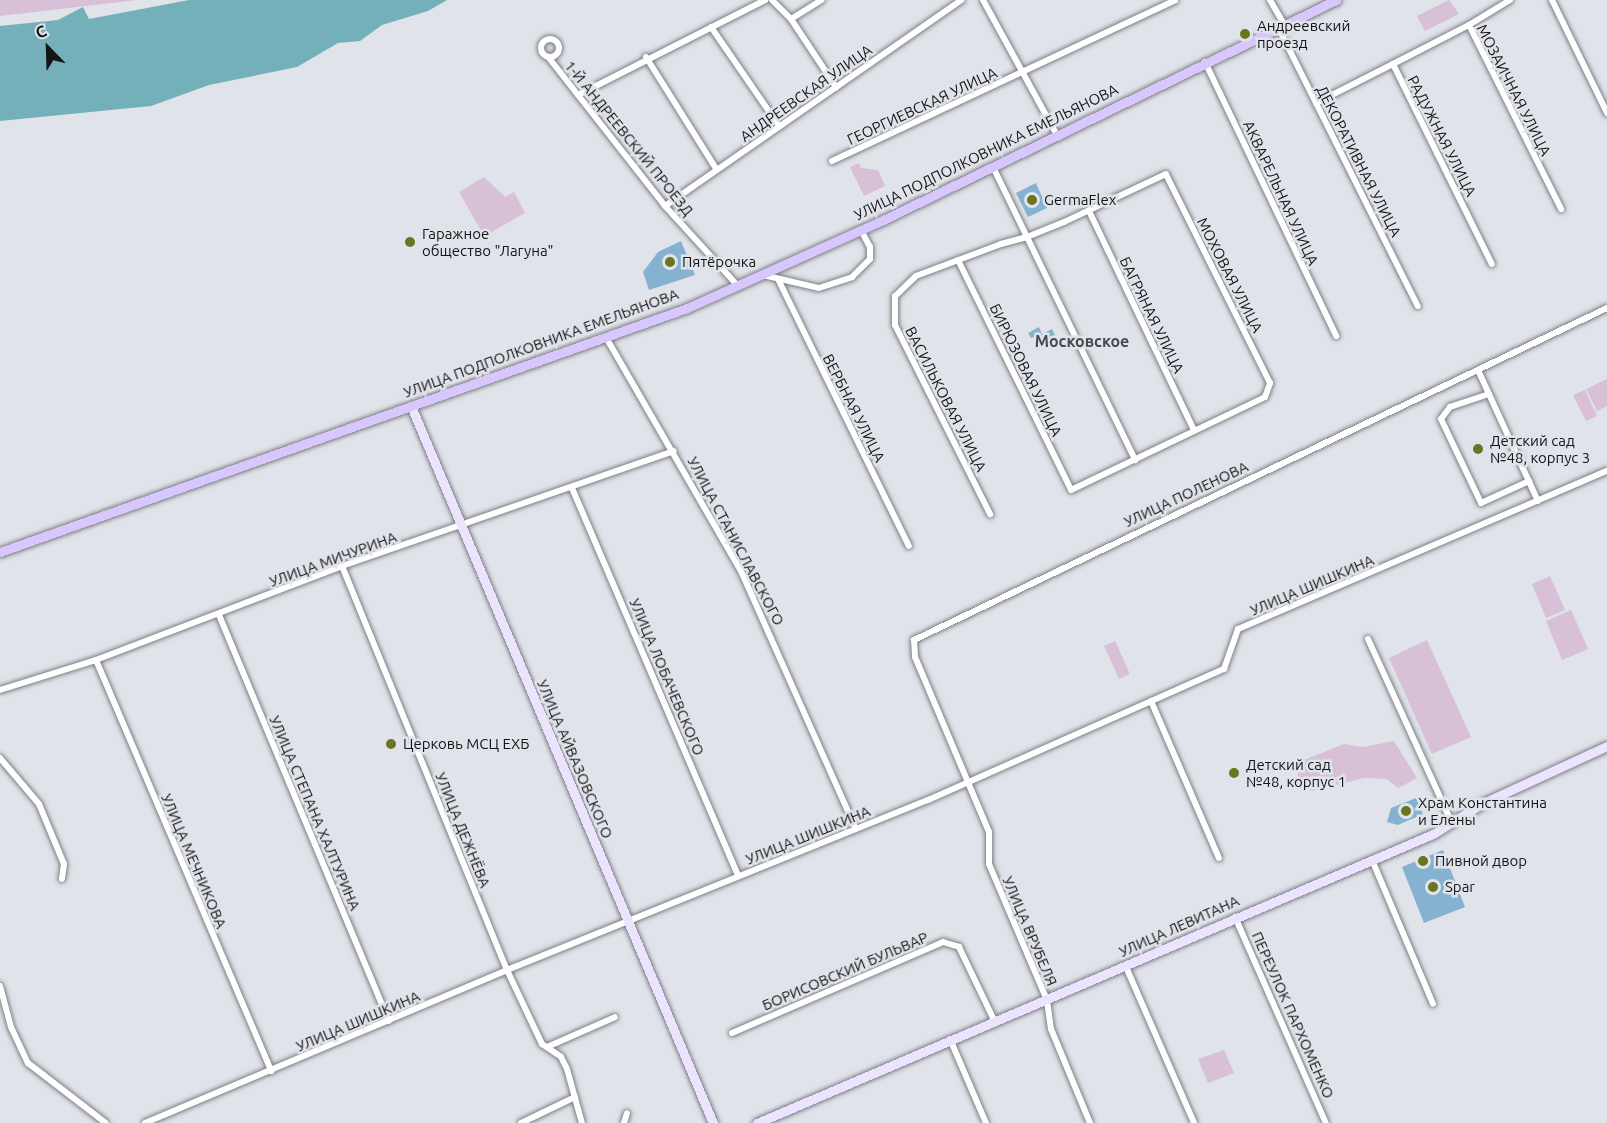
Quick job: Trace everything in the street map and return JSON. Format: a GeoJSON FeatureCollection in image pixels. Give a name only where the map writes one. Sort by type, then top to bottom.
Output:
{"type":"FeatureCollection","features":[{"type":"Feature","properties":{"kind":"main road","name":"УЛИЦА ПОДПОЛКОВНИКА ЕМЕЛЬЯНОВА"},"geometry":{"type":"LineString","coordinates":[[0,552],[607,339],[738,286],[1058,137],[1204,61],[1336,0]]}},
{"type":"Feature","properties":{"kind":"street"},"geometry":{"type":"LineString","coordinates":[[578,94],[646,57],[765,0]]}},
{"type":"Feature","properties":{"kind":"street"},"geometry":{"type":"LineString","coordinates":[[772,0],[791,19],[836,87]]}},
{"type":"Feature","properties":{"kind":"street"},"geometry":{"type":"LineString","coordinates":[[791,19],[821,0]]}},
{"type":"Feature","properties":{"kind":"street","name":"АНДРЕЕВСКАЯ УЛИЦА"},"geometry":{"type":"LineString","coordinates":[[665,206],[961,0]]}},
{"type":"Feature","properties":{"kind":"street"},"geometry":{"type":"LineString","coordinates":[[983,0],[1058,137]]}},
{"type":"Feature","properties":{"kind":"street","name":"ГЕОРГИЕВСКАЯ УЛИЦА"},"geometry":{"type":"LineString","coordinates":[[832,162],[1175,0]]}},
{"type":"Feature","properties":{"kind":"street","name":"ДЕКОРАТИВНАЯ УЛИЦА"},"geometry":{"type":"LineString","coordinates":[[1270,0],[1316,103],[1418,306]]}},
{"type":"Feature","properties":{"kind":"street"},"geometry":{"type":"LineString","coordinates":[[1469,25],[1510,0]]}},
{"type":"Feature","properties":{"kind":"street"},"geometry":{"type":"LineString","coordinates":[[1552,0],[1607,113]]}},
{"type":"Feature","properties":{"kind":"street","name":"МОЗАИЧНАЯ УЛИЦА"},"geometry":{"type":"LineString","coordinates":[[1393,64],[1469,25],[1561,209]]}},
{"type":"Feature","properties":{"kind":"street"},"geometry":{"type":"LineString","coordinates":[[711,27],[779,126]]}},
{"type":"Feature","properties":{"kind":"street"},"geometry":{"type":"LineString","coordinates":[[646,57],[717,170]]}},
{"type":"Feature","properties":{"kind":"street","name":"1-Й АНДРЕЕВСКИЙ ПРОЕЗД"},"geometry":{"type":"LineString","coordinates":[[549,58],[665,206],[738,286]]}},
{"type":"Feature","properties":{"kind":"street","name":"АКВАРЕЛЬНАЯ УЛИЦА"},"geometry":{"type":"LineString","coordinates":[[1204,61],[1335,336]]}},
{"type":"Feature","properties":{"kind":"street","name":"РАДУЖНАЯ УЛИЦА"},"geometry":{"type":"LineString","coordinates":[[1316,103],[1393,64],[1492,264]]}},
{"type":"Feature","properties":{"kind":"street"},"geometry":{"type":"LineString","coordinates":[[993,167],[1135,460]]}},
{"type":"Feature","properties":{"kind":"street","name":"МОХОВАЯ УЛИЦА"},"geometry":{"type":"LineString","coordinates":[[958,260],[1027,237],[1089,211],[1166,174],[1270,382],[1265,397],[1071,490]]}},
{"type":"Feature","properties":{"kind":"street","name":"БАГРЯНАЯ УЛИЦА"},"geometry":{"type":"LineString","coordinates":[[1089,211],[1194,430]]}},
{"type":"Feature","properties":{"kind":"street"},"geometry":{"type":"LineString","coordinates":[[764,275],[819,288],[833,286],[865,269],[870,247],[861,230]]}},
{"type":"Feature","properties":{"kind":"street","name":"БИРЮЗОВАЯ УЛИЦА"},"geometry":{"type":"LineString","coordinates":[[958,260],[1071,490]]}},
{"type":"Feature","properties":{"kind":"street","name":"ВАСИЛЬКОВАЯ УЛИЦА"},"geometry":{"type":"LineString","coordinates":[[958,260],[903,284],[892,313],[990,514]]}},
{"type":"Feature","properties":{"kind":"street","name":"ВЕРБНАЯ УЛИЦА"},"geometry":{"type":"LineString","coordinates":[[779,280],[909,546]]}},
{"type":"Feature","properties":{"kind":"street","name":"УЛИЦА ПОЛЕНОВА"},"geometry":{"type":"LineString","coordinates":[[968,780],[912,650],[920,633],[1607,308]]}},
{"type":"Feature","properties":{"kind":"street","name":"УЛИЦА СТАНИСЛАВСКОГО"},"geometry":{"type":"LineString","coordinates":[[607,339],[674,451],[746,581],[856,829]]}},
{"type":"Feature","properties":{"kind":"street"},"geometry":{"type":"LineString","coordinates":[[1478,370],[1538,501],[1607,471]]}},
{"type":"Feature","properties":{"kind":"street"},"geometry":{"type":"LineString","coordinates":[[1489,394],[1450,407],[1441,419],[1481,503],[1529,481]]}},
{"type":"Feature","properties":{"kind":"street","name":"УЛИЦА АЙВАЗОВСКОГО"},"geometry":{"type":"LineString","coordinates":[[411,406],[713,1123]]}},
{"type":"Feature","properties":{"kind":"street","name":"УЛИЦА МИЧУРИНА"},"geometry":{"type":"LineString","coordinates":[[0,690],[96,660],[219,615],[342,566],[572,489],[674,451]]}},
{"type":"Feature","properties":{"kind":"street","name":"УЛИЦА ЛОБАЧЕВСКОГО"},"geometry":{"type":"LineString","coordinates":[[572,489],[738,875]]}},
{"type":"Feature","properties":{"kind":"street","name":"УЛИЦА ШИШКИНА"},"geometry":{"type":"LineString","coordinates":[[145,1123],[507,970],[856,829],[1224,669],[1238,629],[1538,501]]}},
{"type":"Feature","properties":{"kind":"street","name":"УЛИЦА ДЕЖНЁВА"},"geometry":{"type":"LineString","coordinates":[[342,566],[507,970],[547,1047],[561,1057],[582,1123]]}},
{"type":"Feature","properties":{"kind":"street","name":"УЛИЦА СТЕПАНА ХАЛТУРИНА"},"geometry":{"type":"LineString","coordinates":[[219,615],[389,1021]]}},
{"type":"Feature","properties":{"kind":"street"},"geometry":{"type":"LineString","coordinates":[[1368,639],[1451,821]]}},
{"type":"Feature","properties":{"kind":"street","name":"УЛИЦА МЕЧНИКОВА"},"geometry":{"type":"LineString","coordinates":[[96,660],[271,1071]]}},
{"type":"Feature","properties":{"kind":"street"},"geometry":{"type":"LineString","coordinates":[[1151,701],[1219,858]]}},
{"type":"Feature","properties":{"kind":"street","name":"УЛИЦА ЛЕВИТАНА"},"geometry":{"type":"LineString","coordinates":[[757,1123],[1372,860],[1607,746]]}},
{"type":"Feature","properties":{"kind":"street"},"geometry":{"type":"LineString","coordinates":[[0,758],[39,804],[64,864],[62,879]]}},
{"type":"Feature","properties":{"kind":"street","name":"УЛИЦА ВРУБЕЛЯ"},"geometry":{"type":"LineString","coordinates":[[968,780],[989,832],[989,864],[1047,1000],[1051,1029],[1090,1123]]}},
{"type":"Feature","properties":{"kind":"street"},"geometry":{"type":"LineString","coordinates":[[1372,860],[1433,1004]]}},
{"type":"Feature","properties":{"kind":"street","name":"ПЕРЕУЛОК ПАРХОМЕНКО"},"geometry":{"type":"LineString","coordinates":[[1235,917],[1326,1123]]}},
{"type":"Feature","properties":{"kind":"street","name":"БОРИСОВСКИЙ БУЛЬВАР"},"geometry":{"type":"LineString","coordinates":[[732,1033],[943,942],[958,947],[994,1020]]}},
{"type":"Feature","properties":{"kind":"street"},"geometry":{"type":"LineString","coordinates":[[1126,967],[1194,1123]]}},
{"type":"Feature","properties":{"kind":"street"},"geometry":{"type":"LineString","coordinates":[[0,986],[28,1063],[106,1123]]}},
{"type":"Feature","properties":{"kind":"street"},"geometry":{"type":"LineString","coordinates":[[0,1015],[8,1011]]}},
{"type":"Feature","properties":{"kind":"street"},"geometry":{"type":"LineString","coordinates":[[547,1047],[615,1017]]}},
{"type":"Feature","properties":{"kind":"street"},"geometry":{"type":"LineString","coordinates":[[950,1039],[986,1123]]}},
{"type":"Feature","properties":{"kind":"street"},"geometry":{"type":"LineString","coordinates":[[521,1123],[575,1097]]}},
{"type":"Feature","properties":{"kind":"street"},"geometry":{"type":"LineString","coordinates":[[624,1123],[627,1113]]}},
{"type":"Feature","properties":{"kind":"shaded area"},"geometry":{"type":"Polygon","coordinates":[[[0,0],[137,0],[0,16],[0,0]]]}},
{"type":"Feature","properties":{"kind":"shaded area"},"geometry":{"type":"Polygon","coordinates":[[[1449,0],[1459,14],[1425,31],[1417,16],[1449,0]]]}},
{"type":"Feature","properties":{"kind":"shaded area"},"geometry":{"type":"Polygon","coordinates":[[[859,163],[861,168],[878,170],[885,186],[864,196],[850,167],[859,163]]]}},
{"type":"Feature","properties":{"kind":"shaded area"},"geometry":{"type":"Polygon","coordinates":[[[484,177],[505,197],[514,192],[525,213],[484,236],[459,192],[484,177]]]}},
{"type":"Feature","properties":{"kind":"shaded area"},"geometry":{"type":"Polygon","coordinates":[[[1607,379],[1607,406],[1597,411],[1586,389],[1607,379]]]}},
{"type":"Feature","properties":{"kind":"shaded area"},"geometry":{"type":"Polygon","coordinates":[[[1585,390],[1597,416],[1586,421],[1573,395],[1585,390]]]}},
{"type":"Feature","properties":{"kind":"shaded area"},"geometry":{"type":"Polygon","coordinates":[[[1550,576],[1565,610],[1546,618],[1532,584],[1550,576]]]}},
{"type":"Feature","properties":{"kind":"shaded area"},"geometry":{"type":"Polygon","coordinates":[[[1571,610],[1588,649],[1562,660],[1546,621],[1571,610]]]}},
{"type":"Feature","properties":{"kind":"shaded area"},"geometry":{"type":"Polygon","coordinates":[[[1427,640],[1471,737],[1432,754],[1389,658],[1427,640]]]}},
{"type":"Feature","properties":{"kind":"shaded area"},"geometry":{"type":"Polygon","coordinates":[[[1115,641],[1130,674],[1119,679],[1104,646],[1115,641]]]}},
{"type":"Feature","properties":{"kind":"shaded area"},"geometry":{"type":"Polygon","coordinates":[[[1394,741],[1417,778],[1398,788],[1387,779],[1364,778],[1312,791],[1297,783],[1299,762],[1344,744],[1363,747],[1394,741]]]}},
{"type":"Feature","properties":{"kind":"shaded area"},"geometry":{"type":"Polygon","coordinates":[[[1224,1050],[1234,1073],[1208,1083],[1198,1059],[1224,1050]]]}},
{"type":"Feature","properties":{"kind":"water"},"geometry":{"type":"Polygon","coordinates":[[[189,0],[447,0],[428,11],[382,25],[360,41],[338,43],[297,67],[209,85],[151,106],[0,121],[0,26],[58,20],[83,7],[89,19],[189,0]]]}},
{"type":"Feature","properties":{"kind":"building","name":"GermaFlex"},"geometry":{"type":"Polygon","coordinates":[[[1036,183],[1047,208],[1028,217],[1016,193],[1036,183]]]}},
{"type":"Feature","properties":{"kind":"building","name":"Пятёрочка"},"geometry":{"type":"Polygon","coordinates":[[[681,241],[695,275],[649,290],[643,272],[658,252],[681,241]]]}},
{"type":"Feature","properties":{"kind":"building"},"geometry":{"type":"Polygon","coordinates":[[[1039,327],[1042,334],[1052,329],[1057,340],[1042,347],[1037,336],[1031,338],[1028,333],[1039,327]]]}},
{"type":"Feature","properties":{"kind":"building","name":"Храм Константина и Елены"},"geometry":{"type":"Polygon","coordinates":[[[1416,798],[1423,814],[1398,825],[1387,822],[1391,808],[1416,798]]]}},
{"type":"Feature","properties":{"kind":"building","name":"Spar"},"geometry":{"type":"Polygon","coordinates":[[[1443,850],[1465,907],[1424,923],[1402,867],[1443,850]]]}},
{"type":"Feature","properties":{"kind":"place","name":"Андреевский проезд"},"geometry":{"type":"Point","coordinates":[1245,34]}},
{"type":"Feature","properties":{"kind":"place","name":"GermaFlex"},"geometry":{"type":"Point","coordinates":[1032,200]}},
{"type":"Feature","properties":{"kind":"place","name":"Гаражное общество \"Лагуна\""},"geometry":{"type":"Point","coordinates":[410,242]}},
{"type":"Feature","properties":{"kind":"place","name":"Пятёрочка"},"geometry":{"type":"Point","coordinates":[670,262]}},
{"type":"Feature","properties":{"kind":"place","name":"Детский сад №48, корпус 3"},"geometry":{"type":"Point","coordinates":[1478,449]}},
{"type":"Feature","properties":{"kind":"place","name":"Церковь МСЦ ЕХБ"},"geometry":{"type":"Point","coordinates":[391,744]}},
{"type":"Feature","properties":{"kind":"place","name":"Детский сад №48, корпус 1"},"geometry":{"type":"Point","coordinates":[1234,773]}},
{"type":"Feature","properties":{"kind":"place","name":"Храм Константина и Елены"},"geometry":{"type":"Point","coordinates":[1406,811]}},
{"type":"Feature","properties":{"kind":"place","name":"Пивной двор"},"geometry":{"type":"Point","coordinates":[1423,861]}},
{"type":"Feature","properties":{"kind":"place","name":"Spar"},"geometry":{"type":"Point","coordinates":[1433,887]}},
{"type":"Feature","properties":{"kind":"district","name":"Московское"},"geometry":{"type":"Point","coordinates":[1082,341]}}]}
